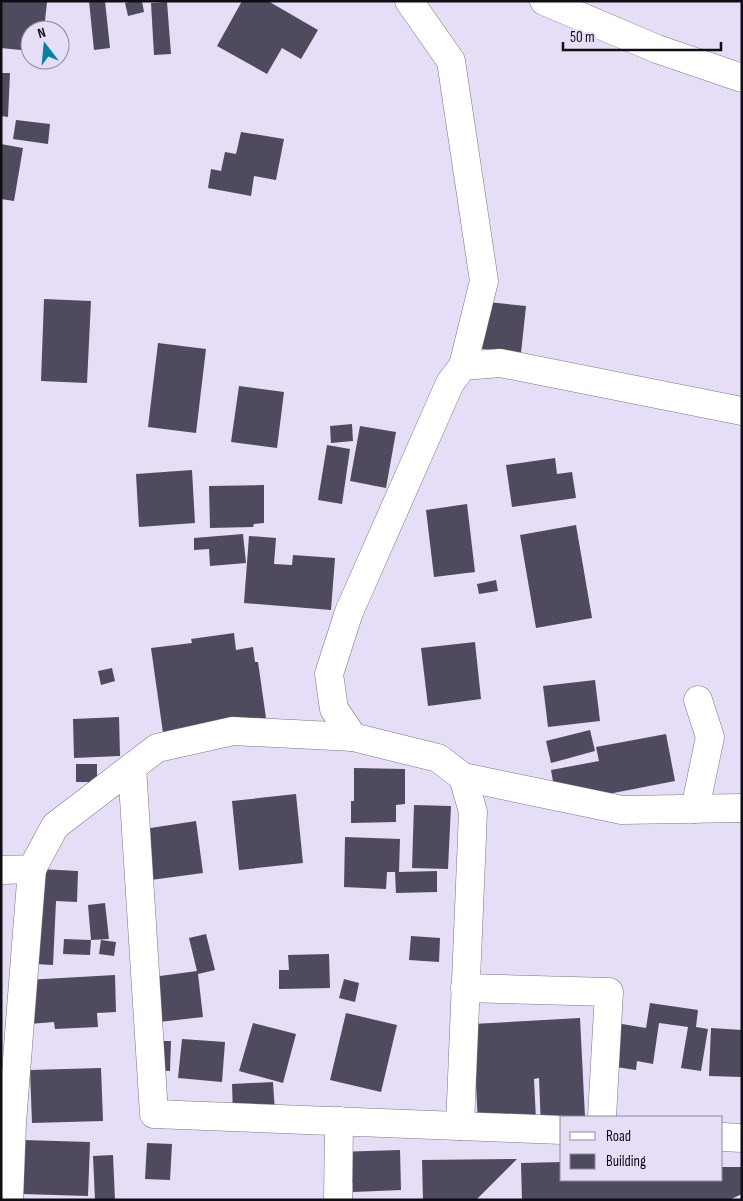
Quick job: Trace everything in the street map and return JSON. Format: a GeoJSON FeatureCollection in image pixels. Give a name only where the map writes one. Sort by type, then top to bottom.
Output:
{"type":"FeatureCollection","features":[{"type":"Feature","properties":{"kind":"street"},"geometry":{"type":"LineString","coordinates":[[353,737],[334,709],[328,674],[352,603],[450,383],[463,366],[484,281],[451,61],[409,1]]}},
{"type":"Feature","properties":{"kind":"street"},"geometry":{"type":"LineString","coordinates":[[544,1],[657,50],[742,78]]}},
{"type":"Feature","properties":{"kind":"street"},"geometry":{"type":"LineString","coordinates":[[463,366],[500,363],[742,411]]}},
{"type":"Feature","properties":{"kind":"street"},"geometry":{"type":"LineString","coordinates":[[694,809],[710,737],[698,700]]}},
{"type":"Feature","properties":{"kind":"street"},"geometry":{"type":"LineString","coordinates":[[9,1200],[12,1123],[32,870],[55,826],[158,748],[232,731],[353,737],[438,758],[463,777],[622,810],[742,808]]}},
{"type":"Feature","properties":{"kind":"street"},"geometry":{"type":"LineString","coordinates":[[132,767],[154,1114],[560,1130]]}},
{"type":"Feature","properties":{"kind":"street"},"geometry":{"type":"LineString","coordinates":[[460,1126],[473,812],[463,777]]}},
{"type":"Feature","properties":{"kind":"street"},"geometry":{"type":"LineString","coordinates":[[1,870],[32,870]]}},
{"type":"Feature","properties":{"kind":"street"},"geometry":{"type":"LineString","coordinates":[[465,988],[609,992],[602,1116]]}},
{"type":"Feature","properties":{"kind":"street"},"geometry":{"type":"LineString","coordinates":[[338,1200],[339,1121]]}},
{"type":"Feature","properties":{"kind":"street"},"geometry":{"type":"LineString","coordinates":[[723,1138],[742,1138]]}},
{"type":"Feature","properties":{"kind":"building"},"geometry":{"type":"Polygon","coordinates":[[[1,1],[47,2],[45,20],[20,20],[20,50],[1,48],[1,1]]]}},
{"type":"Feature","properties":{"kind":"building"},"geometry":{"type":"Polygon","coordinates":[[[89,1],[105,1],[110,48],[94,50],[89,1]]]}},
{"type":"Feature","properties":{"kind":"building"},"geometry":{"type":"Polygon","coordinates":[[[142,1],[144,12],[128,16],[125,3],[142,1]]]}},
{"type":"Feature","properties":{"kind":"building"},"geometry":{"type":"Polygon","coordinates":[[[242,1],[268,1],[318,30],[301,59],[282,48],[267,74],[217,46],[242,1]]]}},
{"type":"Feature","properties":{"kind":"building"},"geometry":{"type":"Polygon","coordinates":[[[167,2],[171,54],[154,55],[151,3],[167,2]]]}},
{"type":"Feature","properties":{"kind":"building"},"geometry":{"type":"Polygon","coordinates":[[[1,73],[10,73],[8,117],[1,116],[1,73]]]}},
{"type":"Feature","properties":{"kind":"building"},"geometry":{"type":"Polygon","coordinates":[[[16,120],[50,124],[48,144],[13,139],[16,120]]]}},
{"type":"Feature","properties":{"kind":"building"},"geometry":{"type":"Polygon","coordinates":[[[241,132],[284,139],[276,180],[254,176],[251,196],[208,188],[211,169],[221,171],[225,152],[236,154],[241,132]]]}},
{"type":"Feature","properties":{"kind":"building"},"geometry":{"type":"Polygon","coordinates":[[[1,144],[23,148],[14,201],[1,199],[1,144]]]}},
{"type":"Feature","properties":{"kind":"building"},"geometry":{"type":"Polygon","coordinates":[[[44,299],[91,301],[87,383],[41,381],[44,299]]]}},
{"type":"Feature","properties":{"kind":"building"},"geometry":{"type":"Polygon","coordinates":[[[477,301],[526,306],[521,353],[473,348],[477,301]]]}},
{"type":"Feature","properties":{"kind":"building"},"geometry":{"type":"Polygon","coordinates":[[[158,343],[206,349],[196,433],[148,427],[158,343]]]}},
{"type":"Feature","properties":{"kind":"building"},"geometry":{"type":"Polygon","coordinates":[[[239,386],[284,392],[277,448],[231,442],[239,386]]]}},
{"type":"Feature","properties":{"kind":"building"},"geometry":{"type":"Polygon","coordinates":[[[352,424],[353,441],[331,443],[330,426],[352,424]]]}},
{"type":"Feature","properties":{"kind":"building"},"geometry":{"type":"Polygon","coordinates":[[[360,426],[396,432],[386,488],[350,481],[360,426]]]}},
{"type":"Feature","properties":{"kind":"building"},"geometry":{"type":"Polygon","coordinates":[[[327,445],[350,449],[342,504],[318,500],[327,445]]]}},
{"type":"Feature","properties":{"kind":"building"},"geometry":{"type":"Polygon","coordinates":[[[555,458],[557,474],[572,472],[576,498],[512,507],[506,465],[555,458]]]}},
{"type":"Feature","properties":{"kind":"building"},"geometry":{"type":"Polygon","coordinates":[[[192,470],[195,523],[139,527],[136,474],[192,470]]]}},
{"type":"Feature","properties":{"kind":"building"},"geometry":{"type":"Polygon","coordinates":[[[264,485],[264,523],[254,524],[253,527],[210,528],[209,486],[264,485]]]}},
{"type":"Feature","properties":{"kind":"building"},"geometry":{"type":"Polygon","coordinates":[[[467,504],[475,572],[434,577],[426,510],[467,504]]]}},
{"type":"Feature","properties":{"kind":"building"},"geometry":{"type":"Polygon","coordinates":[[[576,525],[592,618],[536,628],[520,535],[576,525]]]}},
{"type":"Feature","properties":{"kind":"building"},"geometry":{"type":"Polygon","coordinates":[[[243,534],[246,563],[210,566],[209,549],[194,550],[194,538],[243,534]]]}},
{"type":"Feature","properties":{"kind":"building"},"geometry":{"type":"Polygon","coordinates":[[[249,536],[276,538],[274,564],[292,565],[293,555],[335,558],[331,610],[244,603],[249,536]]]}},
{"type":"Feature","properties":{"kind":"building"},"geometry":{"type":"Polygon","coordinates":[[[496,580],[498,591],[479,594],[477,584],[496,580]]]}},
{"type":"Feature","properties":{"kind":"building"},"geometry":{"type":"Polygon","coordinates":[[[234,633],[236,650],[253,647],[255,662],[258,662],[266,718],[163,733],[151,648],[192,643],[191,639],[234,633]]]}},
{"type":"Feature","properties":{"kind":"building"},"geometry":{"type":"Polygon","coordinates":[[[475,642],[481,699],[428,706],[421,648],[475,642]]]}},
{"type":"Feature","properties":{"kind":"building"},"geometry":{"type":"Polygon","coordinates":[[[112,668],[115,681],[101,685],[98,671],[112,668]]]}},
{"type":"Feature","properties":{"kind":"building"},"geometry":{"type":"Polygon","coordinates":[[[595,680],[600,721],[548,727],[543,686],[595,680]]]}},
{"type":"Feature","properties":{"kind":"building"},"geometry":{"type":"Polygon","coordinates":[[[119,717],[120,756],[74,758],[73,719],[119,717]]]}},
{"type":"Feature","properties":{"kind":"building"},"geometry":{"type":"Polygon","coordinates":[[[590,730],[595,751],[551,763],[546,741],[590,730]]]}},
{"type":"Feature","properties":{"kind":"building"},"geometry":{"type":"Polygon","coordinates":[[[666,734],[675,781],[557,804],[551,770],[599,761],[596,747],[666,734]]]}},
{"type":"Feature","properties":{"kind":"building"},"geometry":{"type":"Polygon","coordinates":[[[76,764],[97,764],[97,782],[76,782],[76,764]]]}},
{"type":"Feature","properties":{"kind":"building"},"geometry":{"type":"Polygon","coordinates":[[[354,768],[405,769],[405,804],[396,805],[396,822],[351,823],[351,801],[354,801],[354,768]]]}},
{"type":"Feature","properties":{"kind":"building"},"geometry":{"type":"Polygon","coordinates":[[[296,794],[303,863],[239,870],[232,801],[296,794]]]}},
{"type":"Feature","properties":{"kind":"building"},"geometry":{"type":"Polygon","coordinates":[[[414,805],[451,806],[448,869],[412,868],[414,805]]]}},
{"type":"Feature","properties":{"kind":"building"},"geometry":{"type":"Polygon","coordinates":[[[196,821],[203,873],[151,880],[144,829],[196,821]]]}},
{"type":"Feature","properties":{"kind":"building"},"geometry":{"type":"Polygon","coordinates":[[[345,837],[400,839],[399,872],[437,871],[437,892],[396,893],[395,872],[387,872],[386,889],[344,887],[345,837]]]}},
{"type":"Feature","properties":{"kind":"building"},"geometry":{"type":"Polygon","coordinates":[[[39,869],[78,871],[77,902],[56,901],[53,965],[35,964],[39,869]]]}},
{"type":"Feature","properties":{"kind":"building"},"geometry":{"type":"Polygon","coordinates":[[[105,903],[109,939],[91,940],[88,905],[105,903]]]}},
{"type":"Feature","properties":{"kind":"building"},"geometry":{"type":"Polygon","coordinates":[[[206,934],[215,970],[198,974],[203,1017],[150,1023],[145,978],[197,971],[189,938],[206,934]]]}},
{"type":"Feature","properties":{"kind":"building"},"geometry":{"type":"Polygon","coordinates":[[[411,936],[440,938],[439,962],[409,960],[411,936]]]}},
{"type":"Feature","properties":{"kind":"building"},"geometry":{"type":"Polygon","coordinates":[[[64,939],[91,940],[90,955],[63,954],[64,939]]]}},
{"type":"Feature","properties":{"kind":"building"},"geometry":{"type":"Polygon","coordinates":[[[101,940],[116,942],[114,956],[99,954],[101,940]]]}},
{"type":"Feature","properties":{"kind":"building"},"geometry":{"type":"Polygon","coordinates":[[[329,954],[330,988],[279,989],[279,970],[289,970],[288,955],[329,954]]]}},
{"type":"Feature","properties":{"kind":"building"},"geometry":{"type":"Polygon","coordinates":[[[115,975],[116,1012],[97,1013],[98,1027],[55,1029],[54,1022],[29,1024],[26,980],[115,975]]]}},
{"type":"Feature","properties":{"kind":"building"},"geometry":{"type":"Polygon","coordinates":[[[344,979],[359,983],[355,1002],[339,998],[344,979]]]}},
{"type":"Feature","properties":{"kind":"building"},"geometry":{"type":"Polygon","coordinates":[[[650,1003],[698,1010],[696,1027],[708,1029],[701,1071],[681,1068],[688,1027],[659,1023],[653,1064],[637,1061],[636,1070],[609,1066],[616,1023],[646,1028],[650,1003]]]}},
{"type":"Feature","properties":{"kind":"building"},"geometry":{"type":"Polygon","coordinates":[[[346,1013],[397,1025],[381,1092],[330,1080],[346,1013]]]}},
{"type":"Feature","properties":{"kind":"building"},"geometry":{"type":"Polygon","coordinates":[[[580,1018],[585,1116],[560,1116],[560,1118],[541,1127],[539,1078],[534,1079],[536,1120],[478,1124],[473,1024],[580,1018]]]}},
{"type":"Feature","properties":{"kind":"building"},"geometry":{"type":"Polygon","coordinates":[[[253,1023],[296,1034],[283,1083],[239,1071],[253,1023]]]}},
{"type":"Feature","properties":{"kind":"building"},"geometry":{"type":"Polygon","coordinates":[[[711,1028],[742,1030],[742,1077],[709,1076],[711,1028]]]}},
{"type":"Feature","properties":{"kind":"building"},"geometry":{"type":"Polygon","coordinates":[[[182,1039],[225,1042],[222,1082],[178,1078],[182,1039]]]}},
{"type":"Feature","properties":{"kind":"building"},"geometry":{"type":"Polygon","coordinates":[[[151,1041],[171,1041],[170,1071],[150,1070],[151,1041]]]}},
{"type":"Feature","properties":{"kind":"building"},"geometry":{"type":"Polygon","coordinates":[[[101,1068],[103,1121],[32,1123],[30,1070],[101,1068]]]}},
{"type":"Feature","properties":{"kind":"building"},"geometry":{"type":"Polygon","coordinates":[[[273,1082],[275,1113],[233,1115],[232,1084],[273,1082]]]}},
{"type":"Feature","properties":{"kind":"building"},"geometry":{"type":"Polygon","coordinates":[[[23,1140],[90,1142],[88,1196],[22,1194],[23,1140]]]}},
{"type":"Feature","properties":{"kind":"building"},"geometry":{"type":"Polygon","coordinates":[[[147,1143],[172,1144],[170,1180],[145,1179],[147,1143]]]}},
{"type":"Feature","properties":{"kind":"building"},"geometry":{"type":"Polygon","coordinates":[[[400,1150],[401,1190],[353,1192],[353,1183],[330,1184],[335,1152],[400,1150]]]}},
{"type":"Feature","properties":{"kind":"building"},"geometry":{"type":"Polygon","coordinates":[[[113,1155],[115,1200],[95,1200],[93,1156],[113,1155]]]}},
{"type":"Feature","properties":{"kind":"building"},"geometry":{"type":"Polygon","coordinates":[[[517,1159],[476,1200],[423,1200],[422,1160],[517,1159]]]}},
{"type":"Feature","properties":{"kind":"building"},"geometry":{"type":"Polygon","coordinates":[[[560,1162],[560,1181],[723,1181],[723,1167],[742,1167],[742,1194],[729,1200],[522,1200],[521,1163],[560,1162]]]}}]}
